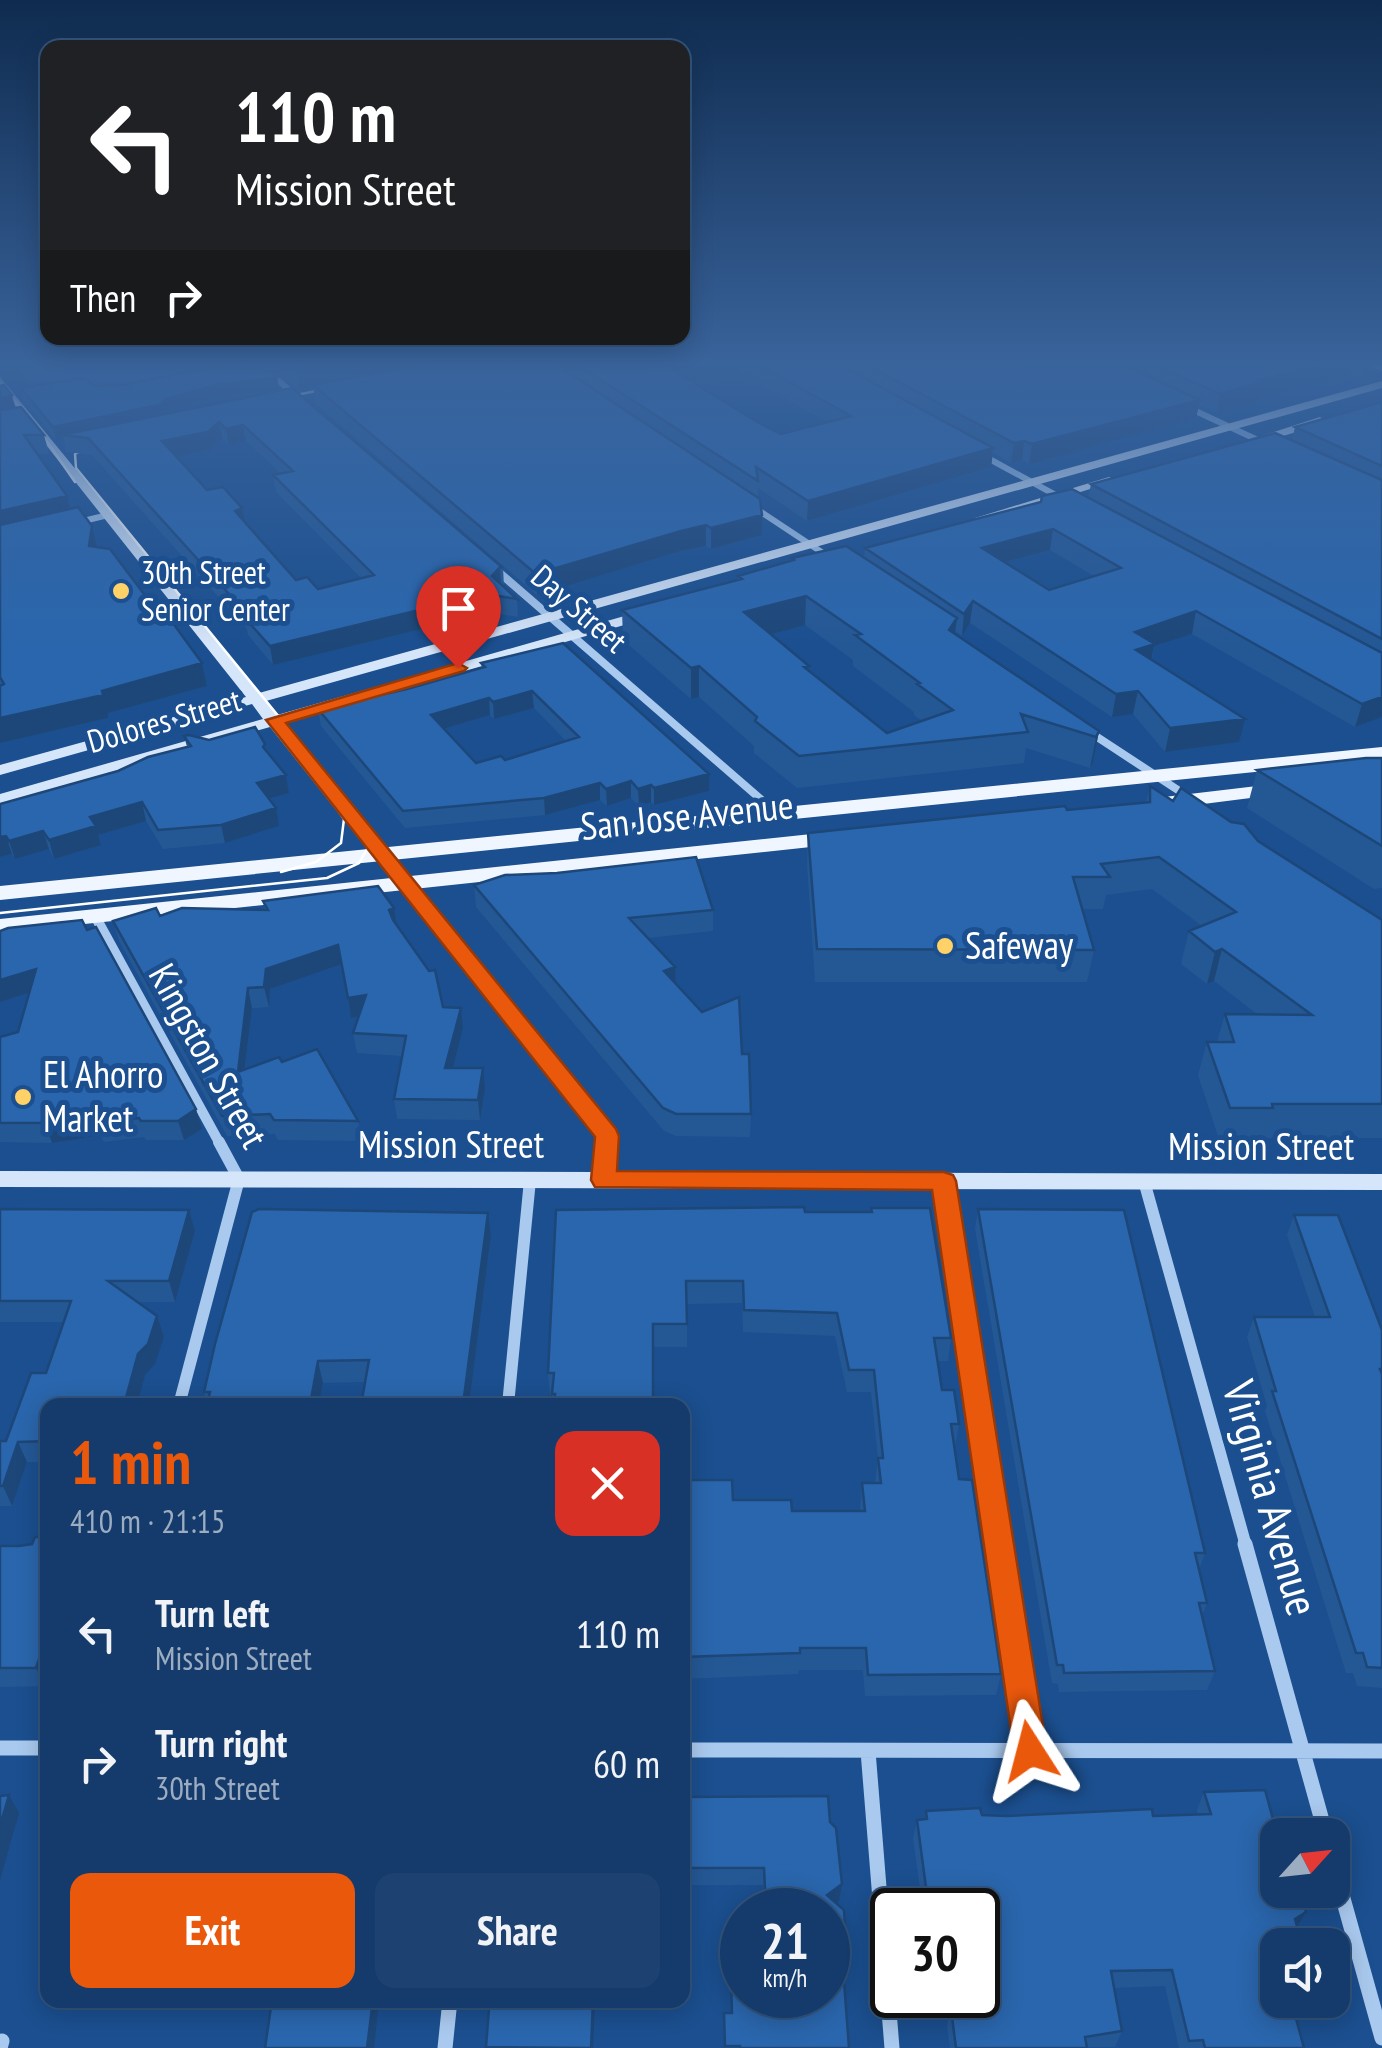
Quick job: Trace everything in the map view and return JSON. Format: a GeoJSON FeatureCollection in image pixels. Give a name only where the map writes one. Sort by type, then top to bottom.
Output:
{"type":"FeatureCollection","features":[{"type":"Feature","properties":{"kind":"main road"},"geometry":{"type":"LineString","coordinates":[[62,456],[607,1136],[604,1180]]}},
{"type":"Feature","properties":{"kind":"main road","name":"Dolores Street"},"geometry":{"type":"LineString","coordinates":[[0,770],[1126,456]]}},
{"type":"Feature","properties":{"kind":"main road"},"geometry":{"type":"LineString","coordinates":[[964,523],[1063,500],[1132,475]]}},
{"type":"Feature","properties":{"kind":"main road"},"geometry":{"type":"LineString","coordinates":[[815,566],[852,555]]}},
{"type":"Feature","properties":{"kind":"main road","name":"Dolores Street"},"geometry":{"type":"LineString","coordinates":[[0,799],[665,608]]}},
{"type":"Feature","properties":{"kind":"main road","name":"San Jose Avenue"},"geometry":{"type":"LineString","coordinates":[[0,893],[1382,753]]}},
{"type":"Feature","properties":{"kind":"main road"},"geometry":{"type":"LineString","coordinates":[[1140,805],[1200,805],[1296,787]]}},
{"type":"Feature","properties":{"kind":"main road","name":"San Jose Avenue"},"geometry":{"type":"LineString","coordinates":[[0,926],[868,835]]}},
{"type":"Feature","properties":{"kind":"main road","name":"Mission Street"},"geometry":{"type":"LineString","coordinates":[[0,1179],[1382,1182]]}},
{"type":"Feature","properties":{"kind":"street"},"geometry":{"type":"LineString","coordinates":[[983,456],[1063,500]]}},
{"type":"Feature","properties":{"kind":"street"},"geometry":{"type":"LineString","coordinates":[[745,501],[834,560]]}},
{"type":"Feature","properties":{"kind":"street"},"geometry":{"type":"LineString","coordinates":[[61,526],[108,515]]}},
{"type":"Feature","properties":{"kind":"street","name":"Day Street"},"geometry":{"type":"LineString","coordinates":[[487,562],[780,816]]}},
{"type":"Feature","properties":{"kind":"street"},"geometry":{"type":"LineString","coordinates":[[1077,724],[1200,805]]}},
{"type":"Feature","properties":{"kind":"street","name":"Kingston Street"},"geometry":{"type":"LineString","coordinates":[[96,916],[239,1179],[181,1398]]}},
{"type":"Feature","properties":{"kind":"street"},"geometry":{"type":"LineString","coordinates":[[509,1398],[530,1180]]}},
{"type":"Feature","properties":{"kind":"street"},"geometry":{"type":"LineString","coordinates":[[944,1181],[1030,1751]]}},
{"type":"Feature","properties":{"kind":"street","name":"Virginia Avenue"},"geometry":{"type":"LineString","coordinates":[[1144,1182],[1321,1818]]}},
{"type":"Feature","properties":{"kind":"street"},"geometry":{"type":"LineString","coordinates":[[0,1748],[40,1748]]}},
{"type":"Feature","properties":{"kind":"street"},"geometry":{"type":"LineString","coordinates":[[690,1750],[1382,1751]]}},
{"type":"Feature","properties":{"kind":"street"},"geometry":{"type":"LineString","coordinates":[[868,1750],[892,2048]]}},
{"type":"Feature","properties":{"kind":"street"},"geometry":{"type":"LineString","coordinates":[[1346,1908],[1382,2038]]}},
{"type":"Feature","properties":{"kind":"street"},"geometry":{"type":"LineString","coordinates":[[445,2048],[449,2008]]}},
{"type":"Feature","properties":{"kind":"building"},"geometry":{"type":"Polygon","coordinates":[[[0,456],[39,456],[67,496],[0,511],[0,456]]]}},
{"type":"Feature","properties":{"kind":"building"},"geometry":{"type":"Polygon","coordinates":[[[104,456],[175,456],[207,490],[223,487],[242,508],[235,511],[296,580],[307,577],[318,589],[374,575],[273,475],[293,471],[276,456],[371,456],[503,568],[492,576],[517,599],[467,591],[461,600],[270,646],[244,617],[247,614],[104,456]]]}},
{"type":"Feature","properties":{"kind":"building"},"geometry":{"type":"Polygon","coordinates":[[[396,456],[694,456],[760,499],[762,515],[681,531],[536,574],[396,456]]]}},
{"type":"Feature","properties":{"kind":"building"},"geometry":{"type":"Polygon","coordinates":[[[718,456],[967,456],[808,501],[756,467],[758,481],[718,456]]]}},
{"type":"Feature","properties":{"kind":"building"},"geometry":{"type":"Polygon","coordinates":[[[1194,456],[1326,456],[1382,480],[1382,639],[1091,484],[1194,456]]]}},
{"type":"Feature","properties":{"kind":"building"},"geometry":{"type":"Polygon","coordinates":[[[1359,456],[1382,456],[1382,466],[1359,456]]]}},
{"type":"Feature","properties":{"kind":"building"},"geometry":{"type":"Polygon","coordinates":[[[1072,489],[1382,653],[1382,697],[1362,704],[1196,611],[1135,632],[1155,644],[1136,650],[1245,719],[1170,728],[1138,691],[1116,694],[973,601],[964,614],[865,548],[1041,502],[1042,496],[1072,489]],[[1053,529],[982,548],[1049,590],[1121,568],[1053,529]]]}},
{"type":"Feature","properties":{"kind":"building"},"geometry":{"type":"Polygon","coordinates":[[[78,507],[92,526],[89,546],[110,549],[153,606],[159,604],[202,663],[102,691],[103,695],[0,718],[0,686],[4,684],[0,677],[0,525],[78,507]]]}},
{"type":"Feature","properties":{"kind":"building"},"geometry":{"type":"Polygon","coordinates":[[[846,546],[957,618],[949,630],[1099,731],[1096,737],[1021,714],[1028,732],[799,756],[755,721],[757,717],[699,666],[691,668],[622,610],[742,579],[738,576],[846,546]],[[806,596],[744,612],[809,666],[804,667],[887,733],[953,710],[855,635],[861,634],[806,596]]]}},
{"type":"Feature","properties":{"kind":"building"},"geometry":{"type":"Polygon","coordinates":[[[563,643],[709,774],[654,788],[651,785],[638,789],[631,781],[606,789],[600,783],[544,798],[403,811],[318,709],[485,667],[481,663],[563,643]],[[532,691],[493,702],[489,698],[431,715],[476,763],[501,756],[505,760],[579,737],[532,691]]]}},
{"type":"Feature","properties":{"kind":"building"},"geometry":{"type":"Polygon","coordinates":[[[255,727],[263,747],[286,775],[257,783],[276,808],[221,825],[158,830],[142,802],[90,817],[96,826],[49,840],[43,831],[9,841],[6,836],[0,837],[0,804],[191,746],[184,736],[209,740],[255,727]]]}},
{"type":"Feature","properties":{"kind":"building"},"geometry":{"type":"Polygon","coordinates":[[[1382,758],[1382,846],[1257,770],[1382,758]]]}},
{"type":"Feature","properties":{"kind":"building"},"geometry":{"type":"Polygon","coordinates":[[[1150,786],[1173,801],[1181,788],[1231,822],[1244,824],[1258,841],[1382,920],[1382,1104],[1230,1108],[1207,1042],[1234,1042],[1225,1014],[1312,1015],[1222,949],[1215,952],[1189,931],[1236,912],[1159,857],[1101,864],[1110,877],[1073,877],[1094,950],[817,949],[808,833],[1065,806],[1067,810],[1150,802],[1150,786]]]}},
{"type":"Feature","properties":{"kind":"building"},"geometry":{"type":"Polygon","coordinates":[[[696,857],[713,910],[629,918],[675,967],[664,971],[702,1012],[739,997],[742,1054],[749,1054],[751,1114],[676,1114],[663,1108],[474,885],[505,875],[696,857]]]}},
{"type":"Feature","properties":{"kind":"building"},"geometry":{"type":"Polygon","coordinates":[[[378,886],[394,908],[389,910],[393,920],[429,971],[435,970],[443,1007],[461,1008],[445,1068],[483,1068],[478,1100],[394,1099],[406,1036],[353,1033],[366,995],[348,998],[338,945],[266,969],[264,987],[248,988],[238,1072],[317,1049],[358,1121],[274,1120],[270,1114],[222,1116],[113,921],[156,908],[160,916],[182,908],[268,910],[263,901],[378,886]]]}},
{"type":"Feature","properties":{"kind":"building"},"geometry":{"type":"Polygon","coordinates":[[[82,920],[87,930],[96,927],[196,1109],[178,1121],[139,1118],[98,1122],[95,1116],[45,1123],[0,1123],[0,1037],[18,1032],[36,969],[0,980],[0,931],[82,920]]]}},
{"type":"Feature","properties":{"kind":"building"},"geometry":{"type":"Polygon","coordinates":[[[804,1207],[805,1212],[872,1212],[871,1208],[930,1208],[951,1338],[934,1338],[942,1390],[954,1390],[959,1424],[951,1424],[959,1479],[972,1480],[1001,1674],[868,1675],[866,1648],[800,1648],[800,1653],[690,1657],[690,1480],[732,1480],[733,1500],[791,1500],[792,1511],[865,1511],[862,1483],[881,1483],[878,1458],[883,1458],[874,1370],[849,1370],[837,1313],[744,1310],[743,1281],[686,1281],[687,1324],[653,1324],[653,1398],[555,1398],[554,1373],[548,1373],[556,1210],[804,1207]]]}},
{"type":"Feature","properties":{"kind":"building"},"geometry":{"type":"Polygon","coordinates":[[[0,1209],[189,1210],[169,1281],[108,1281],[157,1316],[148,1344],[138,1354],[126,1398],[40,1398],[40,1441],[18,1442],[3,1486],[0,1441],[6,1441],[31,1373],[46,1373],[71,1301],[0,1301],[0,1209]]]}},
{"type":"Feature","properties":{"kind":"building"},"geometry":{"type":"Polygon","coordinates":[[[259,1209],[488,1213],[464,1398],[362,1398],[369,1360],[318,1361],[311,1398],[209,1398],[210,1392],[204,1392],[215,1344],[252,1212],[259,1209]]]}},
{"type":"Feature","properties":{"kind":"building"},"geometry":{"type":"Polygon","coordinates":[[[978,1209],[1124,1210],[1205,1553],[1195,1553],[1207,1603],[1199,1603],[1215,1671],[1064,1673],[1063,1665],[1057,1665],[978,1209]]]}},
{"type":"Feature","properties":{"kind":"building"},"geometry":{"type":"Polygon","coordinates":[[[1294,1215],[1338,1215],[1382,1330],[1382,1668],[1367,1667],[1363,1653],[1356,1653],[1272,1391],[1276,1391],[1254,1317],[1330,1317],[1294,1215]]]}},
{"type":"Feature","properties":{"kind":"building"},"geometry":{"type":"Polygon","coordinates":[[[35,1537],[40,1537],[40,1659],[36,1668],[0,1668],[0,1546],[32,1544],[35,1537]]]}},
{"type":"Feature","properties":{"kind":"building"},"geometry":{"type":"Polygon","coordinates":[[[1265,1790],[1273,1818],[1260,1818],[1260,1908],[1305,1908],[1306,1912],[1295,1919],[1298,1928],[1260,1928],[1260,2018],[1296,2018],[1304,2048],[1205,2048],[1203,2040],[1189,2041],[1172,1970],[1111,1971],[1122,2031],[1085,2037],[1087,2048],[956,2048],[952,2018],[1000,2018],[1000,1888],[926,1888],[917,1820],[927,1819],[926,1811],[980,1808],[982,1815],[1007,1816],[1152,1809],[1153,1816],[1211,1814],[1204,1792],[1265,1790]]]}},
{"type":"Feature","properties":{"kind":"building"},"geometry":{"type":"Polygon","coordinates":[[[9,1795],[0,1826],[0,1796],[9,1795]]]}},
{"type":"Feature","properties":{"kind":"building"},"geometry":{"type":"Polygon","coordinates":[[[828,1796],[842,1884],[837,1888],[765,1888],[764,1868],[690,1868],[690,1797],[828,1796]]]}},
{"type":"Feature","properties":{"kind":"building"},"geometry":{"type":"Polygon","coordinates":[[[271,2008],[372,2008],[367,2048],[265,2048],[271,2008]]]}},
{"type":"Feature","properties":{"kind":"building"},"geometry":{"type":"Polygon","coordinates":[[[489,2008],[593,2008],[591,2048],[486,2047],[489,2008]]]}},
{"type":"Feature","properties":{"kind":"building"},"geometry":{"type":"Polygon","coordinates":[[[724,2018],[847,2018],[849,2048],[725,2046],[724,2018]]]}},
{"type":"Feature","properties":{"kind":"tram line"},"geometry":{"type":"LineString","coordinates":[[57,456],[75,482]]}},
{"type":"Feature","properties":{"kind":"tram line"},"geometry":{"type":"LineString","coordinates":[[0,913],[327,878],[359,863],[372,841],[368,826],[76,468],[75,456]]}},
{"type":"Feature","properties":{"kind":"tram line"},"geometry":{"type":"LineString","coordinates":[[281,872],[316,862],[341,843],[344,819],[329,797]]}},
{"type":"Feature","properties":{"kind":"place","name":"30th Street Senior Center"},"geometry":{"type":"Point","coordinates":[121,591]}},
{"type":"Feature","properties":{"kind":"place","name":"Safeway"},"geometry":{"type":"Point","coordinates":[945,946]}},
{"type":"Feature","properties":{"kind":"place","name":"El Ahorro Market"},"geometry":{"type":"Point","coordinates":[23,1097]}},
{"type":"Feature","properties":{"kind":"route"},"geometry":{"type":"LineString","coordinates":[[458,668],[275,720],[607,1136],[604,1180],[944,1181],[1030,1751]]}}]}
